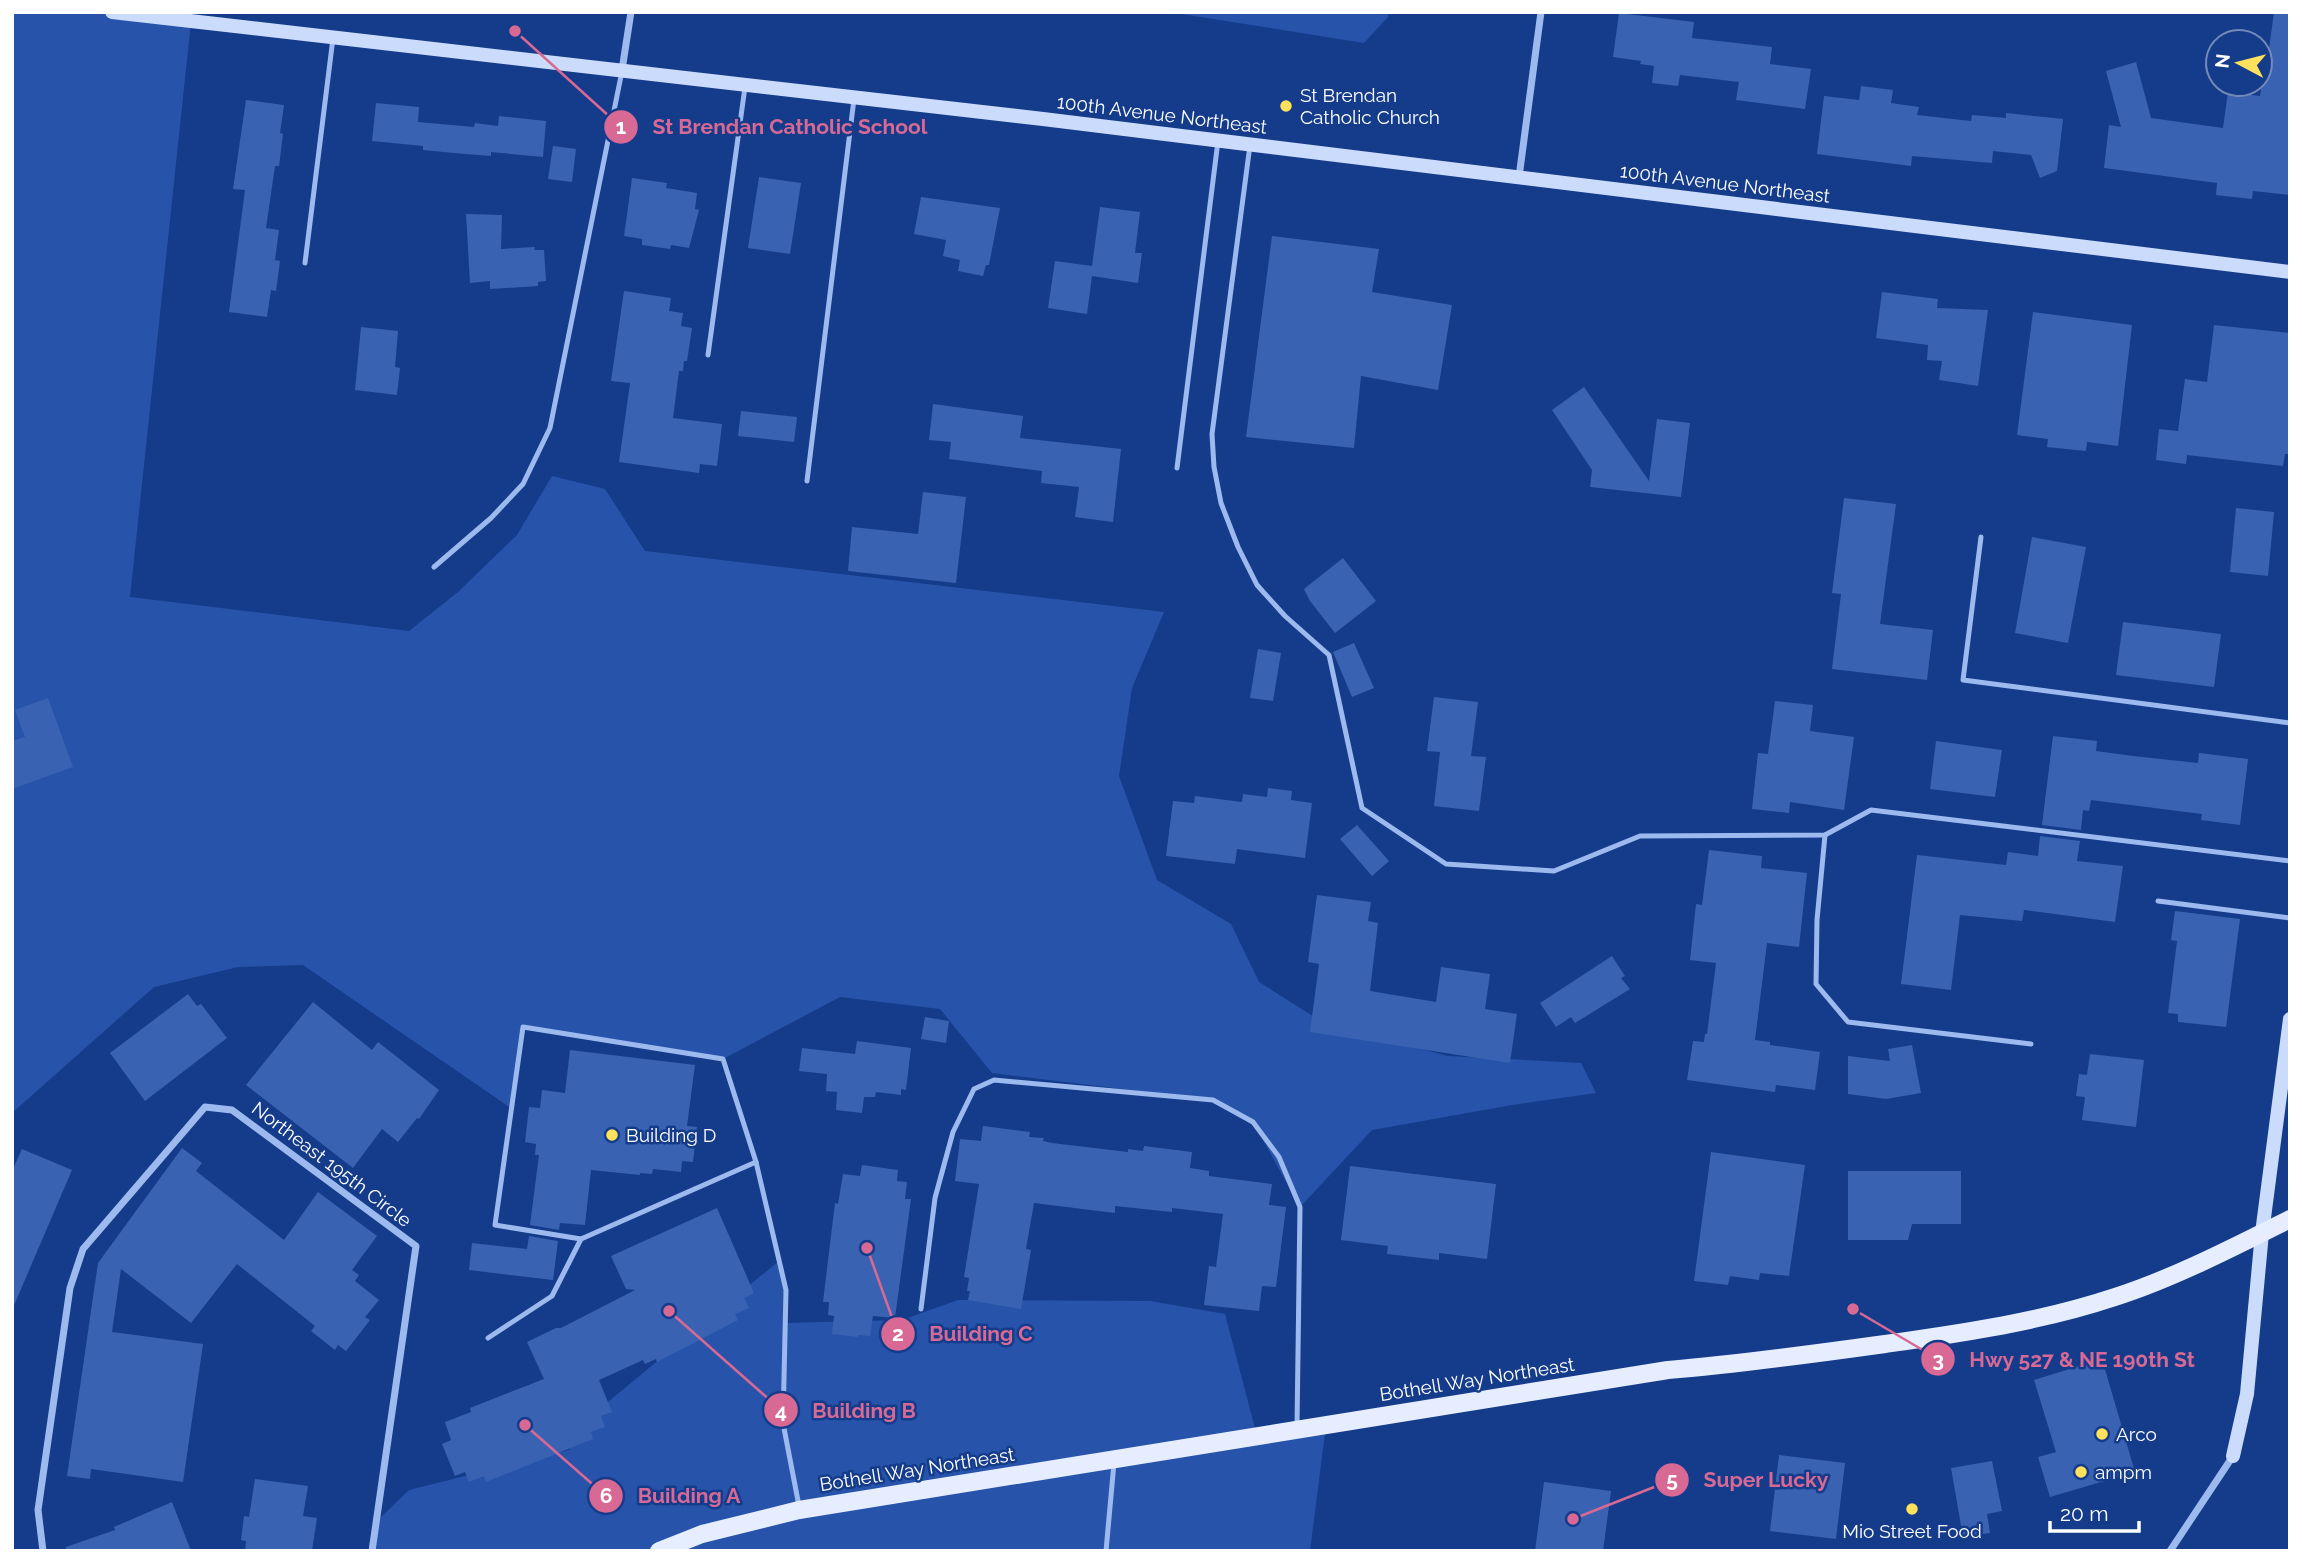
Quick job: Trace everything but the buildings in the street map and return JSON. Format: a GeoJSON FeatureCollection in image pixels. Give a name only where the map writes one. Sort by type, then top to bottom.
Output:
{"type":"FeatureCollection","features":[{"type":"Feature","properties":{"kind":"main road","name":"Bothell Way Northeast"},"geometry":{"type":"LineString","coordinates":[[659,1551],[702,1534],[799,1510],[1668,1370],[1733,1365],[2027,1321],[2115,1297],[2163,1278],[2290,1219]]}},
{"type":"Feature","properties":{"kind":"street","name":"100th Avenue Northeast"},"geometry":{"type":"LineString","coordinates":[[112,12],[1043,119],[2290,272]]}},
{"type":"Feature","properties":{"kind":"street"},"geometry":{"type":"LineString","coordinates":[[622,71],[631,12]]}},
{"type":"Feature","properties":{"kind":"street"},"geometry":{"type":"LineString","coordinates":[[1518,177],[1541,12]]}},
{"type":"Feature","properties":{"kind":"street"},"geometry":{"type":"LineString","coordinates":[[2170,1551],[2233,1455],[2247,1394],[2262,1233],[2290,1018]]}},
{"type":"Feature","properties":{"kind":"street","name":"Northeast 195th Circle"},"geometry":{"type":"LineString","coordinates":[[43,1551],[38,1510],[70,1288],[83,1249],[205,1107],[232,1110],[416,1246],[372,1551]]}},
{"type":"Feature","properties":{"kind":"lane"},"geometry":{"type":"LineString","coordinates":[[305,263],[333,38]]}},
{"type":"Feature","properties":{"kind":"lane"},"geometry":{"type":"LineString","coordinates":[[434,567],[491,518],[523,484],[550,428],[622,71]]}},
{"type":"Feature","properties":{"kind":"lane"},"geometry":{"type":"LineString","coordinates":[[708,355],[745,86]]}},
{"type":"Feature","properties":{"kind":"lane"},"geometry":{"type":"LineString","coordinates":[[807,481],[854,98]]}},
{"type":"Feature","properties":{"kind":"lane"},"geometry":{"type":"LineString","coordinates":[[1177,468],[1218,141]]}},
{"type":"Feature","properties":{"kind":"lane"},"geometry":{"type":"LineString","coordinates":[[1250,145],[1212,433],[1214,467],[1221,503],[1257,586],[1285,616],[1329,655],[1362,808],[1446,864],[1554,871],[1640,836],[1825,835],[1871,810],[2290,861]]}},
{"type":"Feature","properties":{"kind":"lane"},"geometry":{"type":"LineString","coordinates":[[1981,537],[1963,680],[2290,723]]}},
{"type":"Feature","properties":{"kind":"lane"},"geometry":{"type":"LineString","coordinates":[[1825,835],[1817,920],[1816,984],[1848,1023],[2031,1044]]}},
{"type":"Feature","properties":{"kind":"lane"},"geometry":{"type":"LineString","coordinates":[[2158,901],[2290,918]]}},
{"type":"Feature","properties":{"kind":"lane"},"geometry":{"type":"LineString","coordinates":[[756,1162],[581,1239],[495,1225],[523,1027],[723,1059],[756,1162],[786,1290],[783,1423],[799,1510]]}},
{"type":"Feature","properties":{"kind":"lane"},"geometry":{"type":"LineString","coordinates":[[921,1308],[935,1198],[953,1132],[974,1089],[994,1080],[1213,1100],[1253,1122],[1279,1157],[1300,1207],[1297,1429]]}},
{"type":"Feature","properties":{"kind":"lane"},"geometry":{"type":"LineString","coordinates":[[488,1338],[552,1296],[581,1239]]}},
{"type":"Feature","properties":{"kind":"lane"},"geometry":{"type":"LineString","coordinates":[[1106,1551],[1115,1459]]}},
{"type":"Feature","properties":{"kind":"shaded area"},"geometry":{"type":"Polygon","coordinates":[[[12,12],[112,12],[191,22],[130,597],[409,631],[458,592],[517,535],[552,476],[605,489],[645,551],[1164,612],[1132,688],[1119,776],[1157,880],[1231,924],[1259,982],[1327,1025],[1448,1056],[1581,1063],[1596,1093],[1372,1130],[1300,1207],[1253,1122],[1213,1100],[992,1073],[940,1009],[840,997],[723,1059],[523,1027],[512,1109],[303,965],[238,967],[154,987],[12,1113],[12,12]]]}},
{"type":"Feature","properties":{"kind":"shaded area"},"geometry":{"type":"Polygon","coordinates":[[[1169,12],[1388,12],[1388,17],[1364,43],[1169,12]]]}},
{"type":"Feature","properties":{"kind":"shaded area"},"geometry":{"type":"Polygon","coordinates":[[[779,1261],[786,1290],[786,1323],[902,1320],[958,1300],[1150,1301],[1225,1314],[1257,1436],[1326,1425],[1310,1551],[372,1551],[376,1522],[409,1490],[569,1450],[603,1406],[779,1261]]]}},
{"type":"Feature","properties":{"kind":"place","name":"St Brendan Catholic School"},"geometry":{"type":"Point","coordinates":[515,31]}},
{"type":"Feature","properties":{"kind":"place","name":"St Brendan Catholic Church"},"geometry":{"type":"Point","coordinates":[1286,106]}},
{"type":"Feature","properties":{"kind":"place","name":"Building D"},"geometry":{"type":"Point","coordinates":[612,1135]}},
{"type":"Feature","properties":{"kind":"place","name":"Building C"},"geometry":{"type":"Point","coordinates":[867,1248]}},
{"type":"Feature","properties":{"kind":"place","name":"Hwy 527 & NE 190th St"},"geometry":{"type":"Point","coordinates":[1853,1309]}},
{"type":"Feature","properties":{"kind":"place","name":"Building B"},"geometry":{"type":"Point","coordinates":[669,1311]}},
{"type":"Feature","properties":{"kind":"place","name":"Building A"},"geometry":{"type":"Point","coordinates":[525,1425]}},
{"type":"Feature","properties":{"kind":"place","name":"Arco"},"geometry":{"type":"Point","coordinates":[2102,1434]}},
{"type":"Feature","properties":{"kind":"place","name":"ampm"},"geometry":{"type":"Point","coordinates":[2081,1472]}},
{"type":"Feature","properties":{"kind":"place","name":"Mio Street Food"},"geometry":{"type":"Point","coordinates":[1912,1509]}},
{"type":"Feature","properties":{"kind":"place","name":"Super Lucky"},"geometry":{"type":"Point","coordinates":[1573,1519]}}]}
